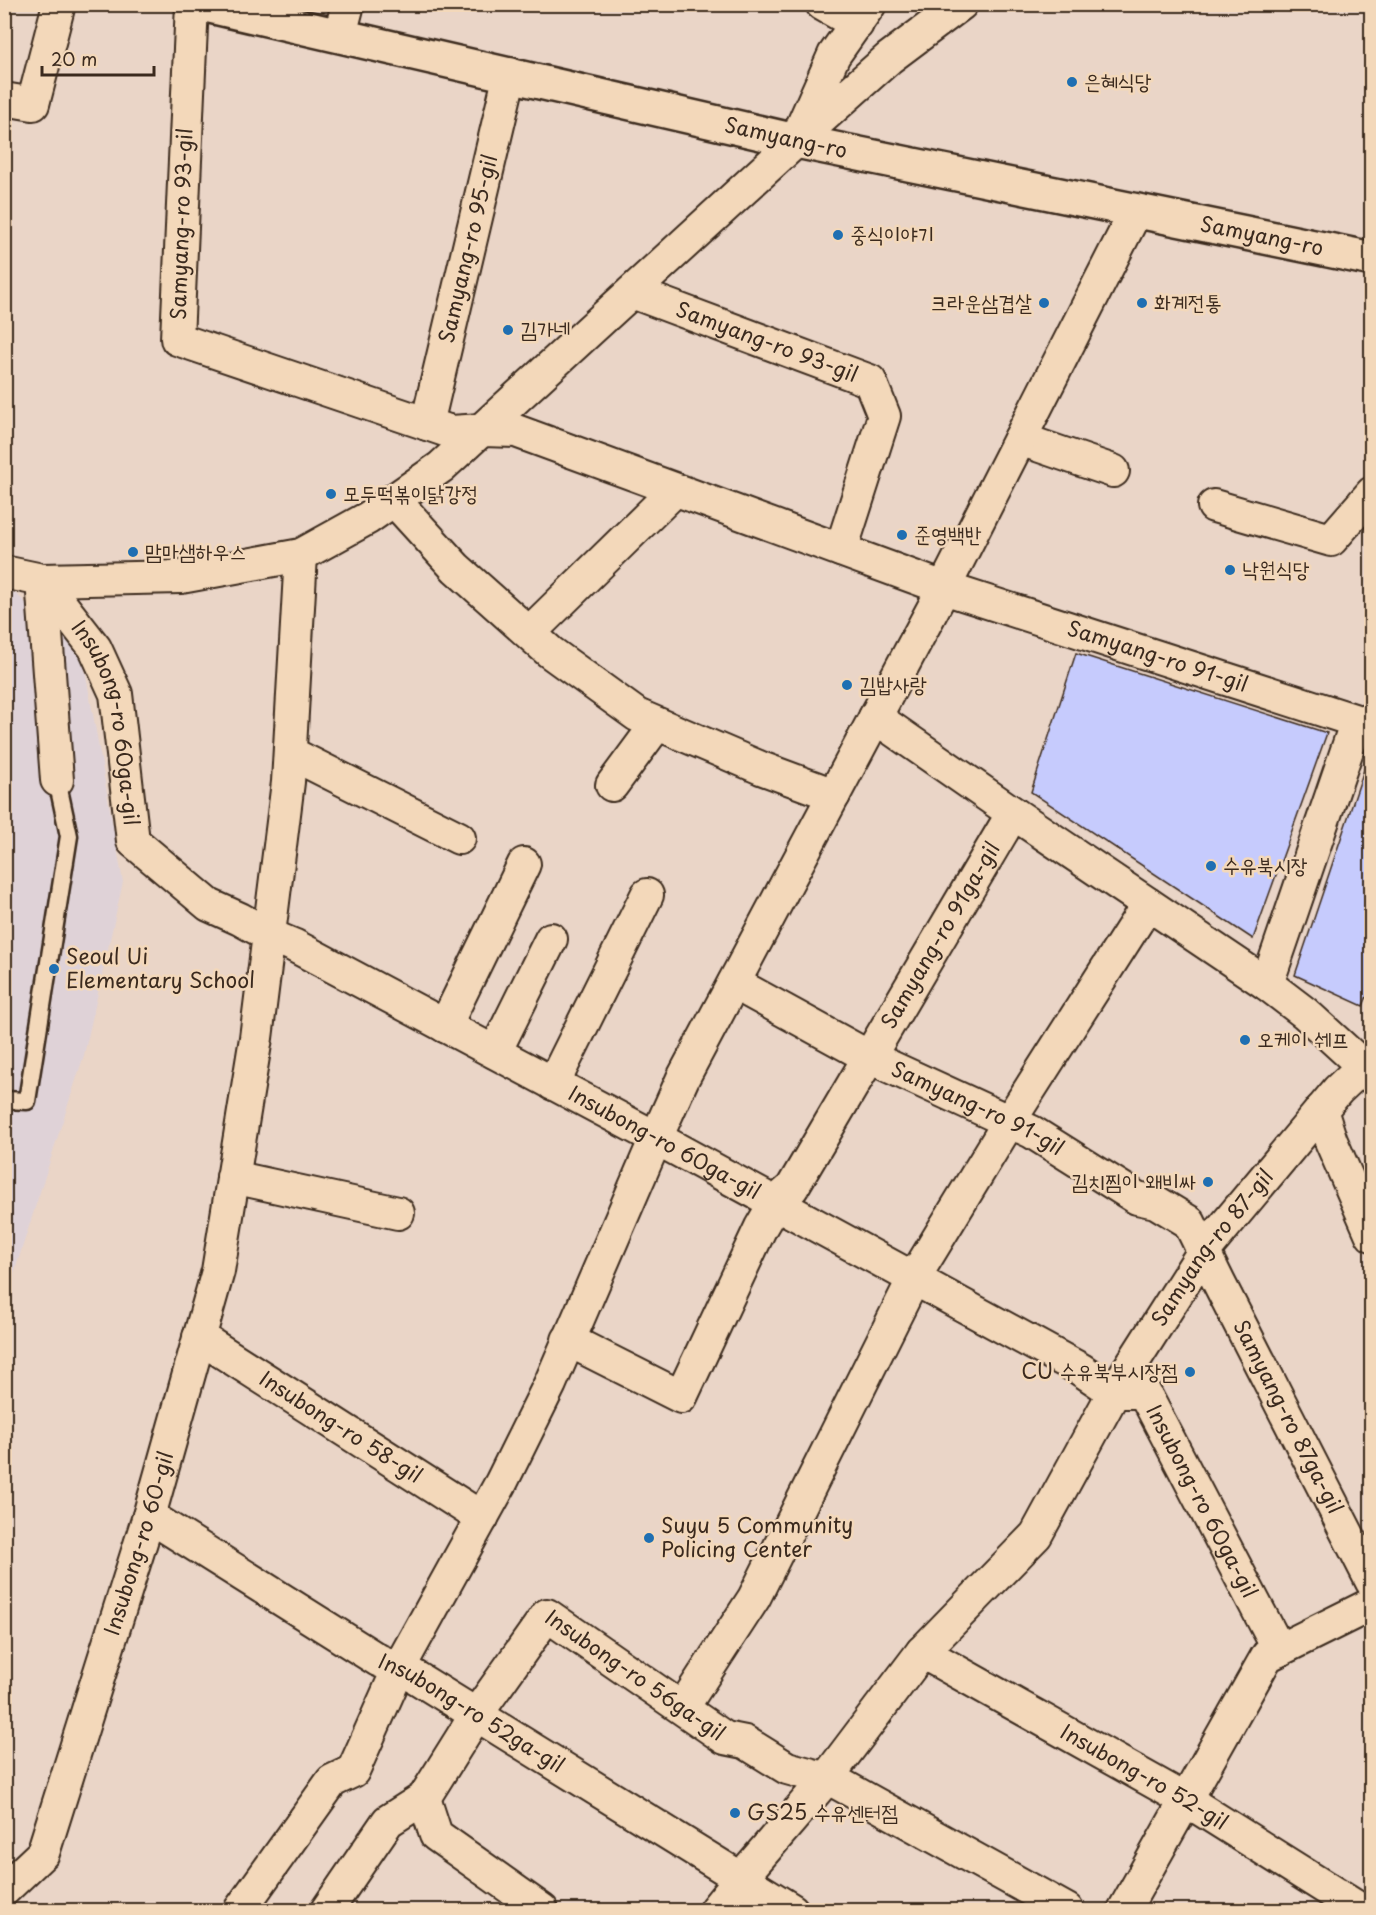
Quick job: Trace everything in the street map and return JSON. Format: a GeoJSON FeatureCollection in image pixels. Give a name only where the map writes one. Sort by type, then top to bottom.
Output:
{"type":"FeatureCollection","features":[{"type":"Feature","properties":{"kind":"main road","name":"Samyang-ro"},"geometry":{"type":"LineString","coordinates":[[201,4],[344,20],[510,74],[796,141],[1371,259]]}},
{"type":"Feature","properties":{"kind":"street"},"geometry":{"type":"LineString","coordinates":[[4,99],[33,104],[59,4]]}},
{"type":"Feature","properties":{"kind":"street","name":"Samyang-ro 93-gil"},"geometry":{"type":"LineString","coordinates":[[192,4],[177,339],[451,432],[516,431],[944,588]]}},
{"type":"Feature","properties":{"kind":"street"},"geometry":{"type":"LineString","coordinates":[[796,141],[834,55],[864,14],[822,4]]}},
{"type":"Feature","properties":{"kind":"street"},"geometry":{"type":"LineString","coordinates":[[4,572],[42,580],[181,577],[301,555],[368,518],[441,467],[889,58],[961,4]]}},
{"type":"Feature","properties":{"kind":"street","name":"Samyang-ro 95-gil"},"geometry":{"type":"LineString","coordinates":[[427,424],[510,74]]}},
{"type":"Feature","properties":{"kind":"street"},"geometry":{"type":"LineString","coordinates":[[240,1911],[333,1781],[353,1771],[399,1668],[482,1518],[550,1384],[683,1078],[944,588],[1136,211]]}},
{"type":"Feature","properties":{"kind":"street","name":"Samyang-ro 93-gil"},"geometry":{"type":"LineString","coordinates":[[632,292],[870,381],[884,416],[841,550]]}},
{"type":"Feature","properties":{"kind":"street"},"geometry":{"type":"LineString","coordinates":[[1020,439],[1113,471]]}},
{"type":"Feature","properties":{"kind":"street"},"geometry":{"type":"LineString","coordinates":[[528,633],[675,490]]}},
{"type":"Feature","properties":{"kind":"street"},"geometry":{"type":"LineString","coordinates":[[1214,506],[1331,540],[1371,493]]}},
{"type":"Feature","properties":{"kind":"street"},"geometry":{"type":"LineString","coordinates":[[394,500],[456,568],[528,633],[550,652],[637,715],[761,768],[834,795]]}},
{"type":"Feature","properties":{"kind":"street","name":"Insubong-ro 60-gil"},"geometry":{"type":"LineString","coordinates":[[4,1890],[43,1853],[148,1516],[218,1271],[256,1038],[288,782],[301,555]]}},
{"type":"Feature","properties":{"kind":"street"},"geometry":{"type":"LineString","coordinates":[[42,580],[57,780]]}},
{"type":"Feature","properties":{"kind":"street","name":"Insubong-ro 60ga-gil"},"geometry":{"type":"LineString","coordinates":[[42,580],[95,648],[116,694],[133,841],[209,905],[294,945],[656,1138],[1080,1369],[1114,1392],[1144,1392],[1279,1650]]}},
{"type":"Feature","properties":{"kind":"street","name":"Samyang-ro 91-gil"},"geometry":{"type":"LineString","coordinates":[[944,588],[1364,723]]}},
{"type":"Feature","properties":{"kind":"street"},"geometry":{"type":"LineString","coordinates":[[875,717],[1267,984],[1367,1062]]}},
{"type":"Feature","properties":{"kind":"street"},"geometry":{"type":"LineString","coordinates":[[1267,984],[1364,723]]}},
{"type":"Feature","properties":{"kind":"street"},"geometry":{"type":"LineString","coordinates":[[612,785],[657,724]]}},
{"type":"Feature","properties":{"kind":"street"},"geometry":{"type":"LineString","coordinates":[[290,753],[459,838]]}},
{"type":"Feature","properties":{"kind":"street","name":"Samyang-ro 91ga-gil"},"geometry":{"type":"LineString","coordinates":[[869,1057],[1013,813]]}},
{"type":"Feature","properties":{"kind":"street"},"geometry":{"type":"LineString","coordinates":[[445,1026],[524,864]]}},
{"type":"Feature","properties":{"kind":"street","name":"Insubong-ro 60ga-gil"},"geometry":{"type":"LineString","coordinates":[[552,1084],[646,895]]}},
{"type":"Feature","properties":{"kind":"street"},"geometry":{"type":"LineString","coordinates":[[682,1707],[754,1598],[914,1278],[1009,1122],[1148,904]]}},
{"type":"Feature","properties":{"kind":"street"},"geometry":{"type":"LineString","coordinates":[[495,1052],[551,939]]}},
{"type":"Feature","properties":{"kind":"street","name":"Samyang-ro 91-gil"},"geometry":{"type":"LineString","coordinates":[[734,983],[869,1057],[1032,1132],[1137,1198],[1156,1202],[1189,1222],[1204,1251]]}},
{"type":"Feature","properties":{"kind":"street","name":"Insubong-ro 60ga-gil"},"geometry":{"type":"LineString","coordinates":[[568,1340],[681,1397],[775,1203],[792,1188],[869,1057]]}},
{"type":"Feature","properties":{"kind":"street","name":"Samyang-ro 87-gil"},"geometry":{"type":"LineString","coordinates":[[1114,1392],[1204,1251],[1338,1090],[1367,1062]]}},
{"type":"Feature","properties":{"kind":"street"},"geometry":{"type":"LineString","coordinates":[[1321,1110],[1331,1141],[1371,1235]]}},
{"type":"Feature","properties":{"kind":"street"},"geometry":{"type":"LineString","coordinates":[[233,1177],[398,1213]]}},
{"type":"Feature","properties":{"kind":"street","name":"Samyang-ro 87ga-gil"},"geometry":{"type":"LineString","coordinates":[[1204,1251],[1371,1582]]}},
{"type":"Feature","properties":{"kind":"street","name":"Insubong-ro 58-gil"},"geometry":{"type":"LineString","coordinates":[[199,1337],[482,1518]]}},
{"type":"Feature","properties":{"kind":"street"},"geometry":{"type":"LineString","coordinates":[[715,1911],[826,1779],[922,1652],[1036,1535],[1114,1392]]}},
{"type":"Feature","properties":{"kind":"street","name":"Insubong-ro 52ga-gil"},"geometry":{"type":"LineString","coordinates":[[148,1516],[378,1660],[409,1673],[792,1911]]}},
{"type":"Feature","properties":{"kind":"street"},"geometry":{"type":"LineString","coordinates":[[1124,1911],[1267,1656],[1371,1604]]}},
{"type":"Feature","properties":{"kind":"street","name":"Insubong-ro 56ga-gil"},"geometry":{"type":"LineString","coordinates":[[327,1911],[388,1821],[424,1798],[476,1715],[547,1615],[725,1738],[745,1742],[787,1768],[834,1781],[1067,1911]]}},
{"type":"Feature","properties":{"kind":"street","name":"Insubong-ro 52-gil"},"geometry":{"type":"LineString","coordinates":[[922,1652],[1186,1800],[1361,1911]]}},
{"type":"Feature","properties":{"kind":"street"},"geometry":{"type":"LineString","coordinates":[[424,1798],[436,1836],[506,1901],[542,1911]]}},
{"type":"Feature","properties":{"kind":"lane"},"geometry":{"type":"LineString","coordinates":[[4,1101],[27,1101],[69,837],[57,780]]}},
{"type":"Feature","properties":{"kind":"shaded area","name":"Seoul Ui Elementary School"},"geometry":{"type":"Polygon","coordinates":[[[5,589],[15,593],[82,653],[123,882],[84,1055],[5,1301],[5,589]]]}},
{"type":"Feature","properties":{"kind":"building","name":"수유북시장"},"geometry":{"type":"Polygon","coordinates":[[[1076,653],[1327,733],[1253,939],[1031,792],[1076,653]]]}},
{"type":"Feature","properties":{"kind":"building"},"geometry":{"type":"Polygon","coordinates":[[[1371,749],[1372,983],[1363,1006],[1295,975],[1371,749]]]}},
{"type":"Feature","properties":{"kind":"place","name":"은혜식당"},"geometry":{"type":"Point","coordinates":[1072,82]}},
{"type":"Feature","properties":{"kind":"place","name":"중식이야기"},"geometry":{"type":"Point","coordinates":[838,235]}},
{"type":"Feature","properties":{"kind":"place","name":"크라운삼겹살"},"geometry":{"type":"Point","coordinates":[1044,303]}},
{"type":"Feature","properties":{"kind":"place","name":"화계전통"},"geometry":{"type":"Point","coordinates":[1142,303]}},
{"type":"Feature","properties":{"kind":"place","name":"김가네"},"geometry":{"type":"Point","coordinates":[508,330]}},
{"type":"Feature","properties":{"kind":"place","name":"모두떡볶이닭강정"},"geometry":{"type":"Point","coordinates":[331,494]}},
{"type":"Feature","properties":{"kind":"place","name":"준영백반"},"geometry":{"type":"Point","coordinates":[902,535]}},
{"type":"Feature","properties":{"kind":"place","name":"맘마샘하우스"},"geometry":{"type":"Point","coordinates":[133,552]}},
{"type":"Feature","properties":{"kind":"place","name":"낙원식당"},"geometry":{"type":"Point","coordinates":[1230,570]}},
{"type":"Feature","properties":{"kind":"place","name":"김밥사랑"},"geometry":{"type":"Point","coordinates":[847,685]}},
{"type":"Feature","properties":{"kind":"place","name":"수유북시장"},"geometry":{"type":"Point","coordinates":[1211,866]}},
{"type":"Feature","properties":{"kind":"place","name":"Seoul Ui Elementary School"},"geometry":{"type":"Point","coordinates":[54,969]}},
{"type":"Feature","properties":{"kind":"place","name":"오케이 쉐프"},"geometry":{"type":"Point","coordinates":[1245,1040]}},
{"type":"Feature","properties":{"kind":"place","name":"김치찜이 왜비싸"},"geometry":{"type":"Point","coordinates":[1208,1182]}},
{"type":"Feature","properties":{"kind":"place","name":"CU 수유북부시장점"},"geometry":{"type":"Point","coordinates":[1190,1372]}},
{"type":"Feature","properties":{"kind":"place","name":"Suyu 5 Community Policing Center"},"geometry":{"type":"Point","coordinates":[649,1538]}},
{"type":"Feature","properties":{"kind":"place","name":"GS25 수유센터점"},"geometry":{"type":"Point","coordinates":[735,1813]}}]}
